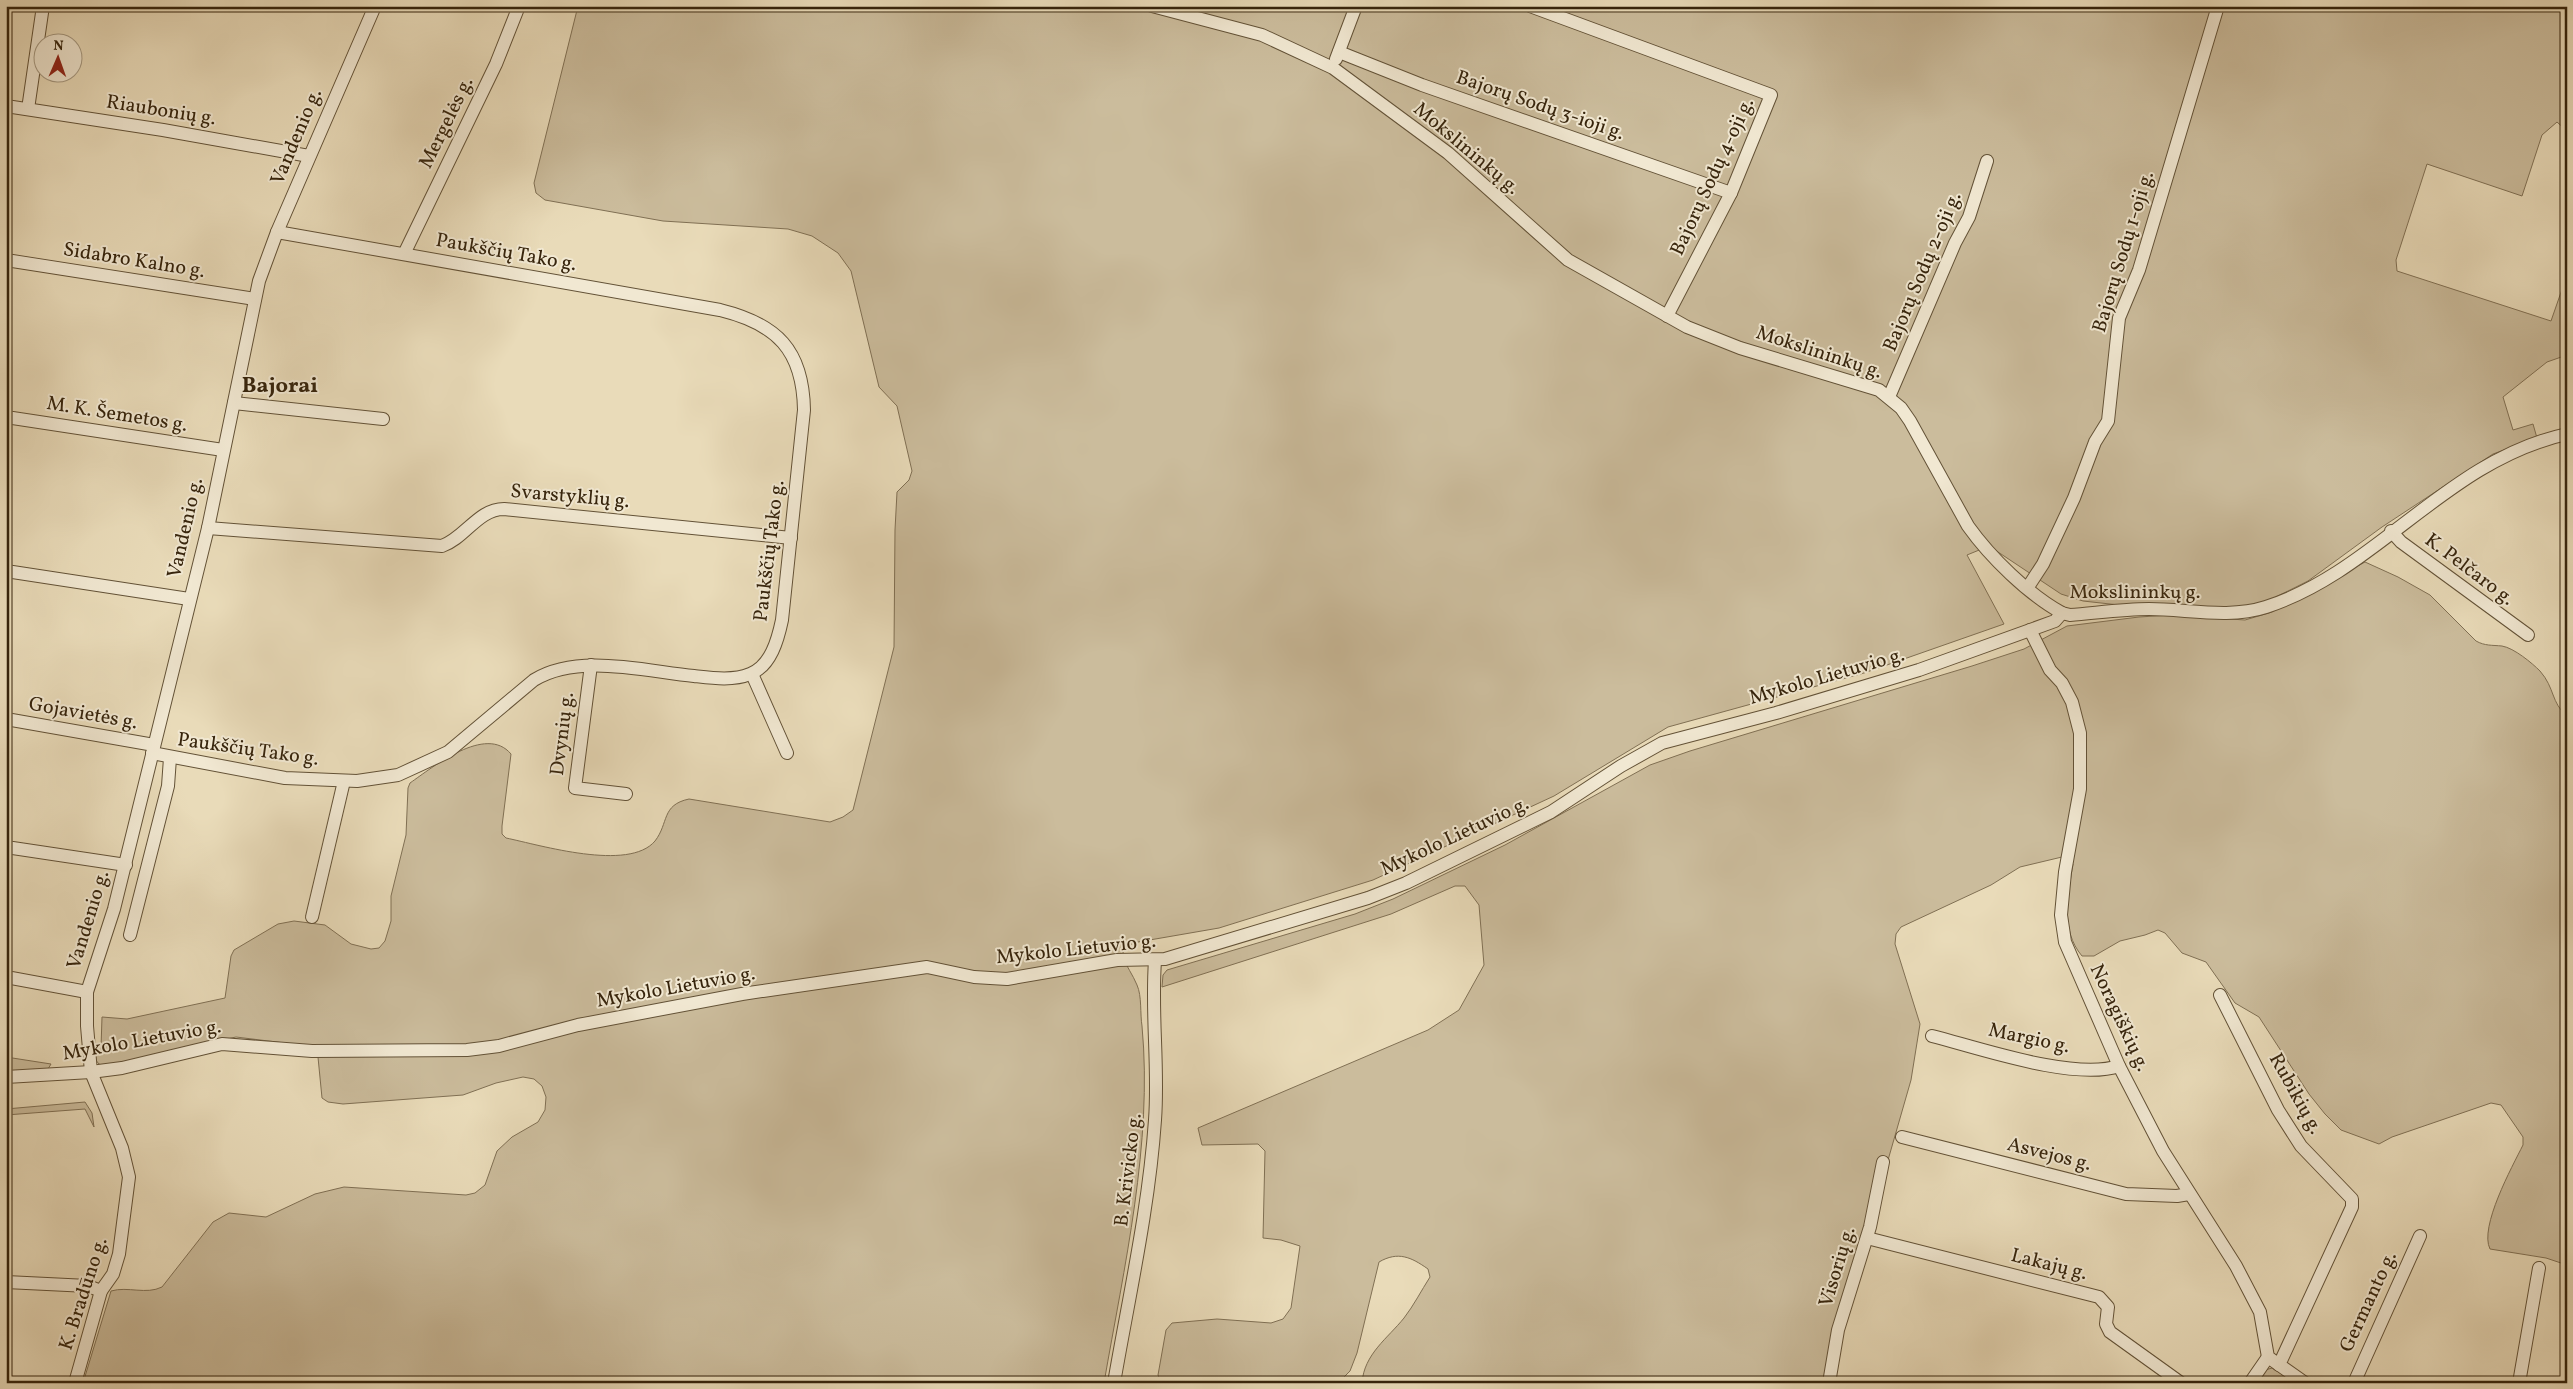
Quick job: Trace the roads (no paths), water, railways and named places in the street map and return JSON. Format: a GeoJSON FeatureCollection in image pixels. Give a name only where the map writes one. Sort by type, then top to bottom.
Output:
{"type":"FeatureCollection","features":[{"type":"Feature","properties":{"kind":"street"},"geometry":{"type":"LineString","coordinates":[[28,109],[43,6]]}},
{"type":"Feature","properties":{"kind":"street","name":"Vandenio g."},"geometry":{"type":"LineString","coordinates":[[91,1072],[86,1026],[87,992],[126,865],[152,749],[208,528],[255,298],[264,263],[375,6]]}},
{"type":"Feature","properties":{"kind":"street","name":"Mergelės g."},"geometry":{"type":"LineString","coordinates":[[404,254],[496,64],[519,6]]}},
{"type":"Feature","properties":{"kind":"street","name":"Mokslininkų g."},"geometry":{"type":"LineString","coordinates":[[1152,6],[1262,35],[1332,68],[1448,153],[1568,260],[1687,327],[1740,348],[1863,384],[1889,397],[1910,421],[1973,534],[2028,587],[2062,613],[2147,609],[2238,612],[2266,607],[2310,587],[2344,566],[2445,492],[2480,469],[2514,452],[2567,434]]}},
{"type":"Feature","properties":{"kind":"street"},"geometry":{"type":"LineString","coordinates":[[1332,68],[1356,6]]}},
{"type":"Feature","properties":{"kind":"street","name":"Bajorų Sodų 4-oji g."},"geometry":{"type":"LineString","coordinates":[[1530,6],[1771,95],[1731,193],[1667,316]]}},
{"type":"Feature","properties":{"kind":"street","name":"Bajorų Sodų 1-oji g."},"geometry":{"type":"LineString","coordinates":[[2028,587],[2043,564],[2074,498],[2092,449],[2108,421],[2119,318],[2139,270],[2218,6]]}},
{"type":"Feature","properties":{"kind":"street","name":"Bajorų Sodų 3-ioji g."},"geometry":{"type":"LineString","coordinates":[[1339,52],[1422,85],[1731,193]]}},
{"type":"Feature","properties":{"kind":"street","name":"Riaubonių g."},"geometry":{"type":"LineString","coordinates":[[6,106],[256,145],[309,156]]}},
{"type":"Feature","properties":{"kind":"street","name":"Bajorų Sodų 2-oji g."},"geometry":{"type":"LineString","coordinates":[[1889,397],[1955,243],[1969,216],[1987,161]]}},
{"type":"Feature","properties":{"kind":"street","name":"Paukščių Tako g."},"geometry":{"type":"LineString","coordinates":[[152,749],[170,758],[285,778],[344,781],[398,775],[448,752],[534,680],[549,671],[592,665],[718,678],[752,674],[767,660],[778,639],[784,611],[804,410],[804,393],[802,378],[791,352],[769,329],[748,318],[720,310],[276,232]]}},
{"type":"Feature","properties":{"kind":"street","name":"Sidabro Kalno g."},"geometry":{"type":"LineString","coordinates":[[6,260],[255,298]]}},
{"type":"Feature","properties":{"kind":"street"},"geometry":{"type":"LineString","coordinates":[[234,403],[383,419]]}},
{"type":"Feature","properties":{"kind":"street","name":"M. K. Šemetos g."},"geometry":{"type":"LineString","coordinates":[[6,417],[223,450]]}},
{"type":"Feature","properties":{"kind":"street","name":"Svarstyklių g."},"geometry":{"type":"LineString","coordinates":[[208,528],[442,546],[454,542],[490,511],[504,509],[791,538]]}},
{"type":"Feature","properties":{"kind":"street","name":"K. Pelčaro g."},"geometry":{"type":"LineString","coordinates":[[2391,532],[2401,542],[2528,635]]}},
{"type":"Feature","properties":{"kind":"street"},"geometry":{"type":"LineString","coordinates":[[6,571],[189,600]]}},
{"type":"Feature","properties":{"kind":"street","name":"Mykolo Lietuvio g."},"geometry":{"type":"LineString","coordinates":[[6,1077],[91,1072],[222,1044],[322,1051],[467,1050],[498,1046],[578,1025],[742,994],[927,967],[974,977],[1007,979],[1117,960],[1155,961],[1333,910],[1406,883],[1551,812],[1621,766],[1662,743],[1776,713],[1919,670],[2055,621],[2062,613]]}},
{"type":"Feature","properties":{"kind":"street","name":"Noragiškių g."},"geometry":{"type":"LineString","coordinates":[[2030,630],[2050,670],[2062,683],[2072,702],[2080,733],[2080,789],[2065,872],[2061,916],[2066,942],[2119,1066],[2163,1151],[2236,1266],[2260,1312],[2265,1329],[2268,1357]]}},
{"type":"Feature","properties":{"kind":"street","name":"Dvynių g."},"geometry":{"type":"LineString","coordinates":[[592,665],[575,788],[626,794]]}},
{"type":"Feature","properties":{"kind":"street"},"geometry":{"type":"LineString","coordinates":[[752,674],[787,753]]}},
{"type":"Feature","properties":{"kind":"street","name":"Gojavietės g."},"geometry":{"type":"LineString","coordinates":[[6,719],[152,749]]}},
{"type":"Feature","properties":{"kind":"street"},"geometry":{"type":"LineString","coordinates":[[130,935],[168,786],[170,758]]}},
{"type":"Feature","properties":{"kind":"street"},"geometry":{"type":"LineString","coordinates":[[312,917],[344,781]]}},
{"type":"Feature","properties":{"kind":"street"},"geometry":{"type":"LineString","coordinates":[[6,847],[126,865]]}},
{"type":"Feature","properties":{"kind":"street","name":"B. Krivicko g."},"geometry":{"type":"LineString","coordinates":[[1114,1383],[1140,1236],[1155,1120],[1152,1001],[1155,961]]}},
{"type":"Feature","properties":{"kind":"street"},"geometry":{"type":"LineString","coordinates":[[6,977],[87,992]]}},
{"type":"Feature","properties":{"kind":"street","name":"Rubikių g."},"geometry":{"type":"LineString","coordinates":[[2220,995],[2278,1110],[2301,1146],[2352,1199],[2352,1207],[2279,1365]]}},
{"type":"Feature","properties":{"kind":"street","name":"Margio g."},"geometry":{"type":"LineString","coordinates":[[1932,1036],[2043,1065],[2101,1070],[2119,1066]]}},
{"type":"Feature","properties":{"kind":"street","name":"K. Bradūno g."},"geometry":{"type":"LineString","coordinates":[[75,1383],[101,1291],[113,1274],[119,1254],[129,1177],[122,1148],[91,1072]]}},
{"type":"Feature","properties":{"kind":"street","name":"Asvejos g."},"geometry":{"type":"LineString","coordinates":[[1902,1137],[2126,1194],[2177,1196],[2189,1194]]}},
{"type":"Feature","properties":{"kind":"street","name":"Visorių g."},"geometry":{"type":"LineString","coordinates":[[1829,1383],[1838,1330],[1867,1238],[1883,1162]]}},
{"type":"Feature","properties":{"kind":"street","name":"Germanto g."},"geometry":{"type":"LineString","coordinates":[[2354,1383],[2420,1236]]}},
{"type":"Feature","properties":{"kind":"street","name":"Lakajų g."},"geometry":{"type":"LineString","coordinates":[[1867,1238],[2099,1297],[2108,1307],[2106,1324],[2110,1332],[2181,1383]]}},
{"type":"Feature","properties":{"kind":"street"},"geometry":{"type":"LineString","coordinates":[[2519,1383],[2540,1268]]}},
{"type":"Feature","properties":{"kind":"street"},"geometry":{"type":"LineString","coordinates":[[6,1282],[88,1286],[101,1291]]}},
{"type":"Feature","properties":{"kind":"street"},"geometry":{"type":"LineString","coordinates":[[2250,1383],[2268,1357],[2305,1383]]}},
{"type":"Feature","properties":{"kind":"district","name":"Bajorai"},"geometry":{"type":"Point","coordinates":[280,386]}}]}
